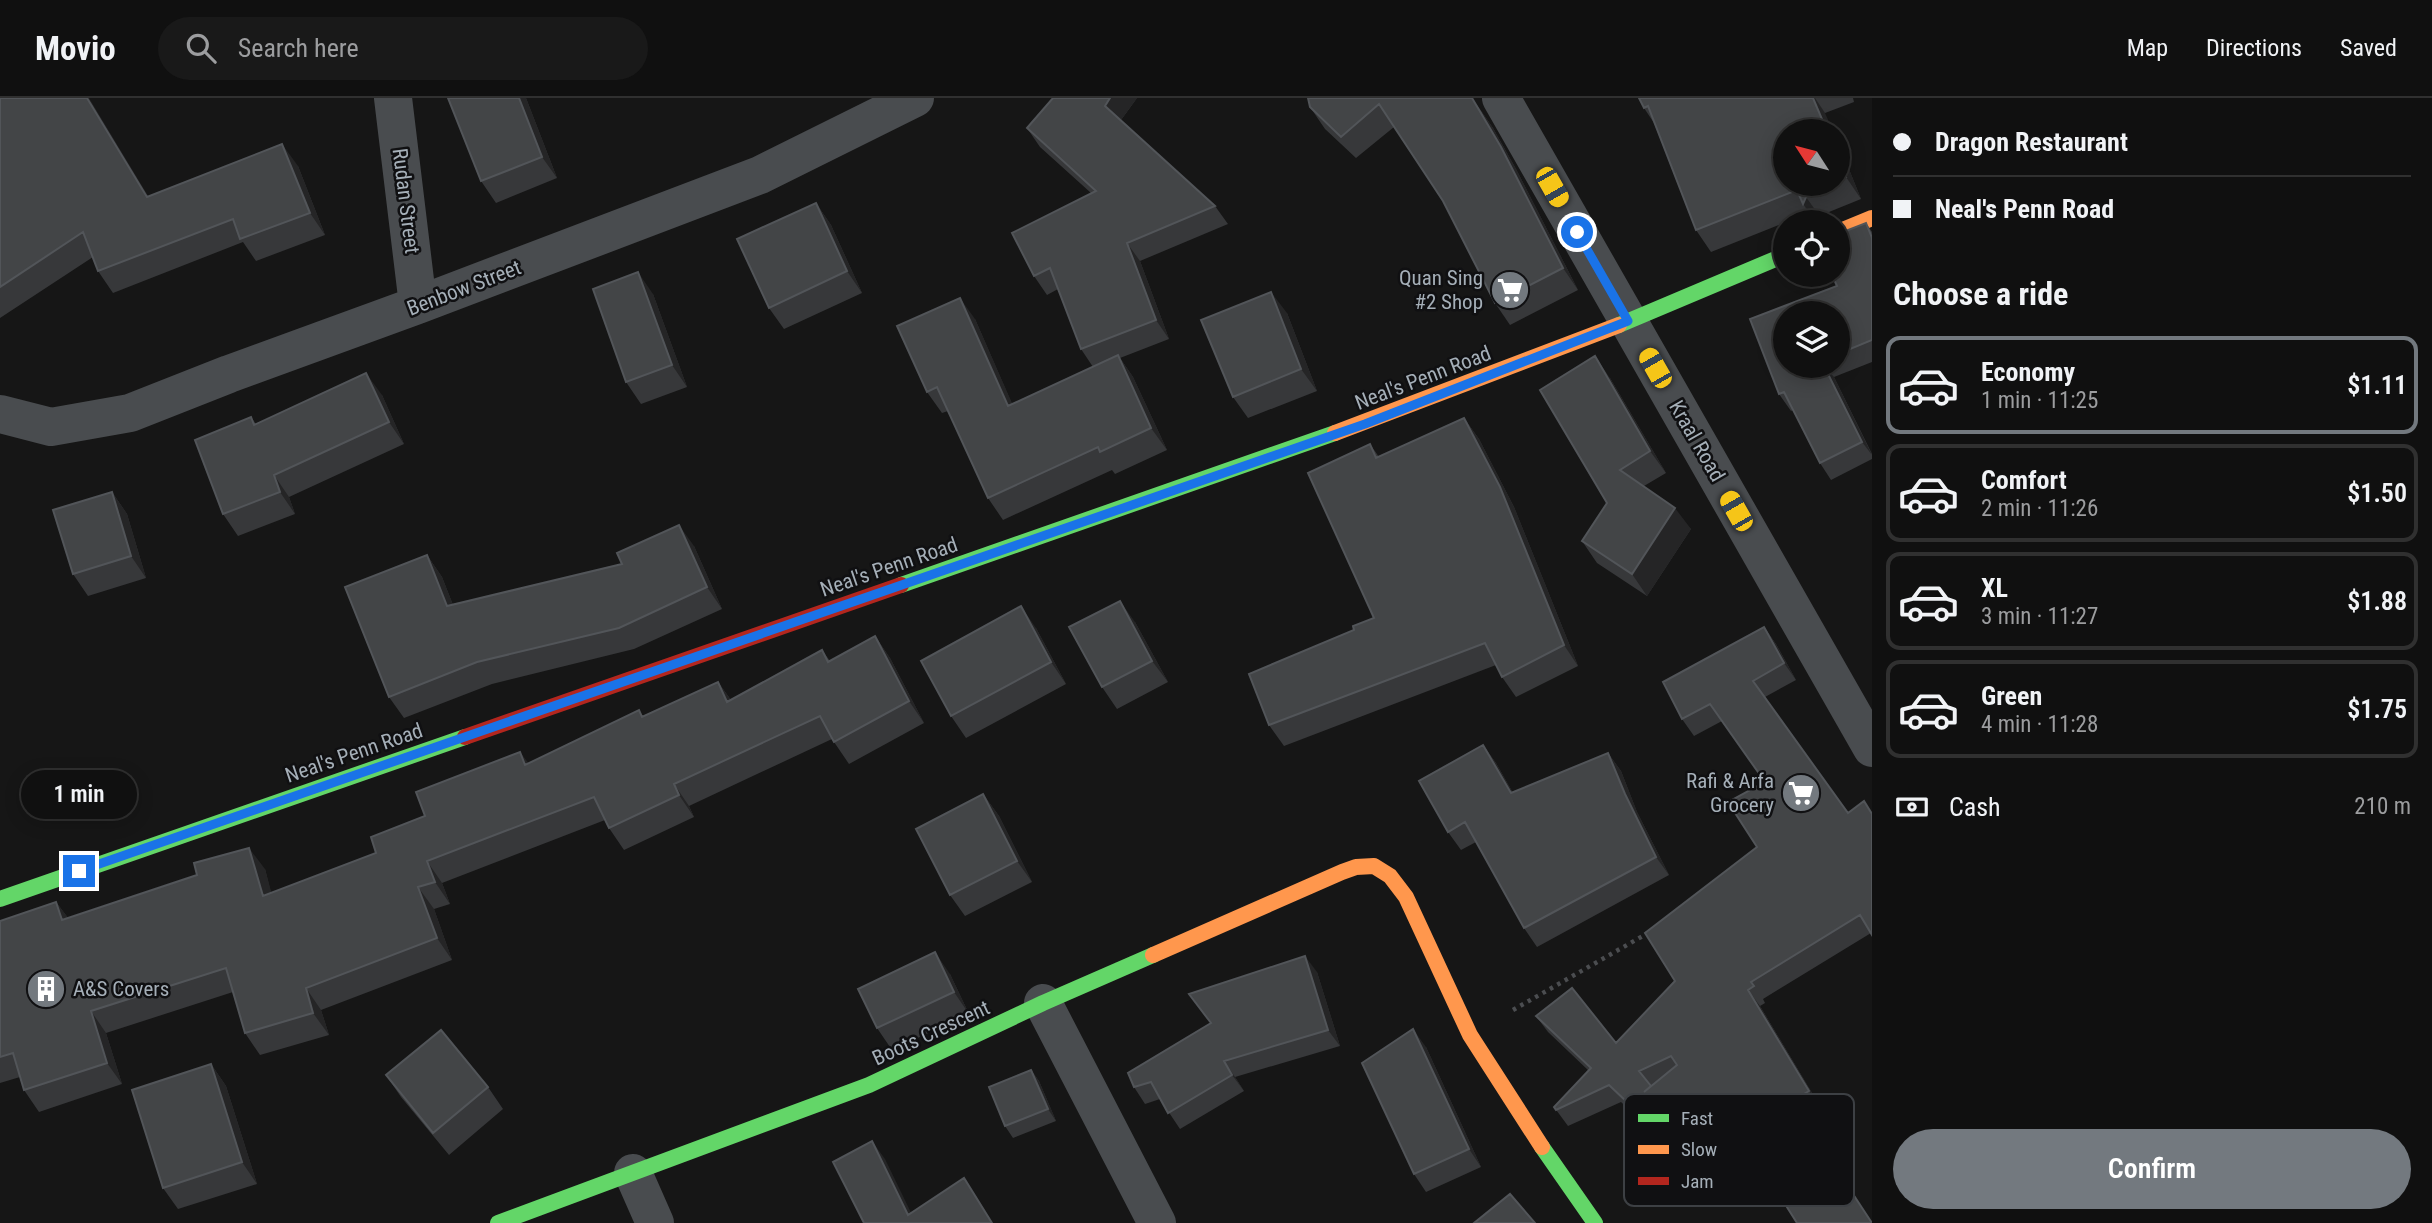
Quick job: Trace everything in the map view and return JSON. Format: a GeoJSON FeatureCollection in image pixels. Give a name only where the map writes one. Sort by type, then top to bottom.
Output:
{"type":"FeatureCollection","features":[{"type":"Feature","properties":{"kind":"street","name":"Rudan Street"},"geometry":{"type":"LineString","coordinates":[[393,98],[418,305]]}},
{"type":"Feature","properties":{"kind":"street","name":"Benbow Street"},"geometry":{"type":"LineString","coordinates":[[0,414],[51,427],[130,413],[229,373],[418,305],[760,175],[915,98]]}},
{"type":"Feature","properties":{"kind":"street","name":"Kraal Road"},"geometry":{"type":"LineString","coordinates":[[1501,98],[1872,748]]}},
{"type":"Feature","properties":{"kind":"street"},"geometry":{"type":"LineString","coordinates":[[1850,227],[1872,218]]}},
{"type":"Feature","properties":{"kind":"street","name":"Neal's Penn Road"},"geometry":{"type":"LineString","coordinates":[[0,898],[1365,424],[1628,321],[1773,260]]}},
{"type":"Feature","properties":{"kind":"street","name":"Boots Crescent"},"geometry":{"type":"LineString","coordinates":[[498,1223],[869,1085],[1042,1003],[1356,867],[1374,866],[1390,876],[1406,897],[1470,1035]]}},
{"type":"Feature","properties":{"kind":"street"},"geometry":{"type":"LineString","coordinates":[[1042,1003],[1157,1223]]}},
{"type":"Feature","properties":{"kind":"street"},"geometry":{"type":"LineString","coordinates":[[1470,1035],[1531,1131],[1595,1223]]}},
{"type":"Feature","properties":{"kind":"street"},"geometry":{"type":"LineString","coordinates":[[632,1172],[655,1223]]}},
{"type":"Feature","properties":{"kind":"path"},"geometry":{"type":"LineString","coordinates":[[1470,1035],[1659,926]]}},
{"type":"Feature","properties":{"kind":"building"},"geometry":{"type":"Polygon","coordinates":[[[0,98],[87,98],[147,197],[282,144],[310,213],[240,239],[233,219],[98,271],[83,232],[0,287],[0,98]]]}},
{"type":"Feature","properties":{"kind":"building"},"geometry":{"type":"Polygon","coordinates":[[[448,98],[519,98],[542,157],[481,181],[448,98]]]}},
{"type":"Feature","properties":{"kind":"building"},"geometry":{"type":"Polygon","coordinates":[[[1053,98],[1110,98],[1105,106],[1215,206],[1127,243],[1156,320],[1081,349],[1050,268],[1034,276],[1012,233],[1096,191],[1027,128],[1053,98]]]}},
{"type":"Feature","properties":{"kind":"building"},"geometry":{"type":"Polygon","coordinates":[[[1308,98],[1472,98],[1501,147],[1563,268],[1495,303],[1443,201],[1379,104],[1341,137],[1310,107],[1308,98]]]}},
{"type":"Feature","properties":{"kind":"building"},"geometry":{"type":"Polygon","coordinates":[[[1639,98],[1813,98],[1822,119],[1773,119],[1773,196],[1782,196],[1696,230],[1648,106],[1644,108],[1639,98]]]}},
{"type":"Feature","properties":{"kind":"building"},"geometry":{"type":"Polygon","coordinates":[[[816,203],[847,271],[769,308],[737,239],[816,203]]]}},
{"type":"Feature","properties":{"kind":"building"},"geometry":{"type":"Polygon","coordinates":[[[1866,223],[1872,238],[1872,340],[1850,349],[1850,301],[1797,301],[1834,287],[1850,287],[1850,229],[1866,223]]]}},
{"type":"Feature","properties":{"kind":"building"},"geometry":{"type":"Polygon","coordinates":[[[638,272],[672,365],[626,382],[593,289],[638,272]]]}},
{"type":"Feature","properties":{"kind":"building"},"geometry":{"type":"Polygon","coordinates":[[[1271,292],[1301,369],[1233,397],[1201,320],[1271,292]]]}},
{"type":"Feature","properties":{"kind":"building"},"geometry":{"type":"Polygon","coordinates":[[[960,298],[1008,406],[1118,355],[1151,428],[1100,452],[1098,447],[988,498],[937,387],[927,392],[897,326],[960,298]]]}},
{"type":"Feature","properties":{"kind":"building"},"geometry":{"type":"Polygon","coordinates":[[[1773,310],[1773,378],[1830,378],[1862,442],[1820,463],[1784,392],[1779,394],[1750,319],[1773,310]]]}},
{"type":"Feature","properties":{"kind":"building"},"geometry":{"type":"Polygon","coordinates":[[[1595,356],[1650,451],[1620,470],[1675,508],[1632,574],[1582,541],[1607,503],[1540,390],[1595,356]]]}},
{"type":"Feature","properties":{"kind":"building"},"geometry":{"type":"Polygon","coordinates":[[[366,373],[389,422],[274,475],[280,492],[223,514],[195,440],[251,417],[254,425],[366,373]]]}},
{"type":"Feature","properties":{"kind":"building"},"geometry":{"type":"Polygon","coordinates":[[[1464,418],[1500,487],[1564,645],[1502,677],[1485,643],[1269,725],[1249,674],[1354,630],[1353,626],[1374,618],[1308,473],[1370,444],[1376,458],[1464,418]]]}},
{"type":"Feature","properties":{"kind":"building"},"geometry":{"type":"Polygon","coordinates":[[[112,492],[131,556],[73,574],[53,510],[112,492]]]}},
{"type":"Feature","properties":{"kind":"building"},"geometry":{"type":"Polygon","coordinates":[[[679,525],[707,587],[619,628],[477,662],[389,697],[345,587],[427,555],[447,606],[622,564],[617,553],[679,525]]]}},
{"type":"Feature","properties":{"kind":"building"},"geometry":{"type":"Polygon","coordinates":[[[1120,601],[1152,661],[1102,687],[1069,627],[1120,601]]]}},
{"type":"Feature","properties":{"kind":"building"},"geometry":{"type":"Polygon","coordinates":[[[1021,606],[1051,662],[951,716],[921,661],[1021,606]]]}},
{"type":"Feature","properties":{"kind":"building"},"geometry":{"type":"Polygon","coordinates":[[[1764,627],[1784,663],[1753,681],[1848,813],[1864,801],[1872,814],[1872,935],[1860,915],[1751,982],[1754,986],[1748,990],[1809,1091],[1804,1094],[1624,1094],[1624,1099],[1609,1085],[1556,1110],[1554,1107],[1591,1068],[1536,1016],[1572,988],[1616,1043],[1675,981],[1645,933],[1757,847],[1728,802],[1765,782],[1710,704],[1682,719],[1663,682],[1764,627]],[[1671,1056],[1639,1071],[1651,1086],[1644,1092],[1677,1065],[1671,1056]]]}},
{"type":"Feature","properties":{"kind":"building"},"geometry":{"type":"Polygon","coordinates":[[[875,636],[909,701],[834,742],[820,716],[674,784],[679,795],[609,828],[594,797],[427,861],[435,882],[418,887],[437,938],[306,988],[313,1013],[245,1033],[226,968],[91,1011],[107,1063],[24,1090],[13,1053],[0,1057],[0,921],[56,902],[62,920],[197,875],[194,863],[249,848],[263,896],[376,853],[371,837],[425,816],[416,792],[520,752],[525,765],[639,710],[642,717],[718,682],[727,702],[822,650],[828,662],[875,636]]]}},
{"type":"Feature","properties":{"kind":"building"},"geometry":{"type":"Polygon","coordinates":[[[1483,745],[1511,793],[1608,753],[1656,857],[1524,928],[1465,822],[1448,832],[1419,781],[1483,745]]]}},
{"type":"Feature","properties":{"kind":"building"},"geometry":{"type":"Polygon","coordinates":[[[983,794],[1017,861],[950,895],[916,829],[983,794]]]}},
{"type":"Feature","properties":{"kind":"building"},"geometry":{"type":"Polygon","coordinates":[[[935,952],[954,992],[877,1028],[858,989],[935,952]]]}},
{"type":"Feature","properties":{"kind":"building"},"geometry":{"type":"Polygon","coordinates":[[[1305,956],[1328,1030],[1224,1061],[1232,1075],[1168,1113],[1151,1082],[1134,1087],[1128,1073],[1211,1023],[1189,994],[1305,956]]]}},
{"type":"Feature","properties":{"kind":"building"},"geometry":{"type":"Polygon","coordinates":[[[1413,1029],[1469,1149],[1414,1174],[1362,1063],[1413,1029]]]}},
{"type":"Feature","properties":{"kind":"building"},"geometry":{"type":"Polygon","coordinates":[[[441,1030],[488,1087],[433,1133],[386,1075],[441,1030]]]}},
{"type":"Feature","properties":{"kind":"building"},"geometry":{"type":"Polygon","coordinates":[[[211,1064],[242,1162],[163,1188],[132,1090],[211,1064]]]}},
{"type":"Feature","properties":{"kind":"building"},"geometry":{"type":"Polygon","coordinates":[[[1031,1070],[1048,1109],[1005,1126],[989,1087],[1031,1070]]]}},
{"type":"Feature","properties":{"kind":"building"},"geometry":{"type":"Polygon","coordinates":[[[872,1141],[908,1215],[964,1178],[992,1223],[864,1223],[833,1162],[872,1141]]]}},
{"type":"Feature","properties":{"kind":"building"},"geometry":{"type":"Polygon","coordinates":[[[1510,1194],[1535,1223],[1474,1223],[1510,1194]]]}},
{"type":"Feature","properties":{"kind":"building"},"geometry":{"type":"Polygon","coordinates":[[[1854,1196],[1872,1223],[1797,1223],[1786,1206],[1854,1206],[1854,1196]]]}},
{"type":"Feature","properties":{"kind":"traffic: fast"},"geometry":{"type":"LineString","coordinates":[[1619,325],[1773,260]]}},
{"type":"Feature","properties":{"kind":"traffic: fast"},"geometry":{"type":"LineString","coordinates":[[901,585],[1335,433]]}},
{"type":"Feature","properties":{"kind":"traffic: fast"},"geometry":{"type":"LineString","coordinates":[[0,899],[465,737]]}},
{"type":"Feature","properties":{"kind":"traffic: fast"},"geometry":{"type":"LineString","coordinates":[[498,1223],[869,1085],[1043,1003],[1153,955]]}},
{"type":"Feature","properties":{"kind":"traffic: fast"},"geometry":{"type":"LineString","coordinates":[[1542,1147],[1595,1223]]}},
{"type":"Feature","properties":{"kind":"traffic: slow"},"geometry":{"type":"LineString","coordinates":[[1850,227],[1872,218]]}},
{"type":"Feature","properties":{"kind":"traffic: slow"},"geometry":{"type":"LineString","coordinates":[[1335,433],[1619,325]]}},
{"type":"Feature","properties":{"kind":"traffic: slow"},"geometry":{"type":"LineString","coordinates":[[1153,955],[1342,872],[1356,867],[1374,866],[1390,876],[1406,897],[1470,1035],[1542,1147]]}},
{"type":"Feature","properties":{"kind":"traffic: jam"},"geometry":{"type":"LineString","coordinates":[[465,737],[901,585]]}},
{"type":"Feature","properties":{"kind":"place","name":"Quan Sing #2 Shop"},"geometry":{"type":"Point","coordinates":[1510,290]}},
{"type":"Feature","properties":{"kind":"place","name":"Rafi & Arfa Grocery"},"geometry":{"type":"Point","coordinates":[1801,793]}},
{"type":"Feature","properties":{"kind":"place","name":"A&S Covers"},"geometry":{"type":"Point","coordinates":[46,989]}},
{"type":"Feature","properties":{"kind":"route"},"geometry":{"type":"LineString","coordinates":[[79,871],[1365,424],[1628,321],[1577,232]]}}]}
